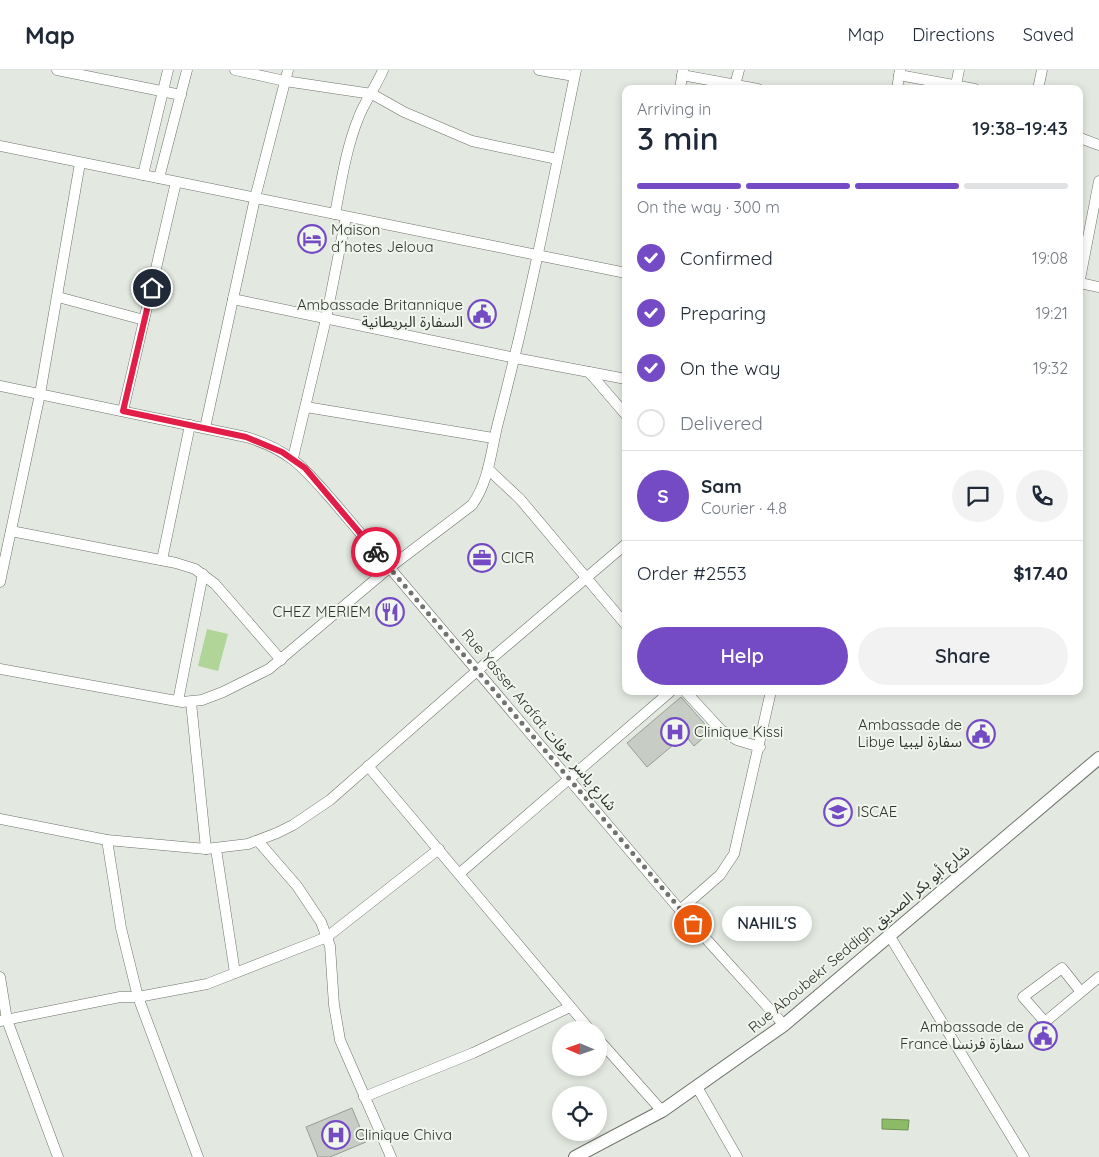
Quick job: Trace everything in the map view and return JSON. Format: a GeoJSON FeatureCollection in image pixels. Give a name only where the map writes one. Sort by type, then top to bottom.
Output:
{"type":"FeatureCollection","features":[{"type":"Feature","properties":{"kind":"street"},"geometry":{"type":"LineString","coordinates":[[57,70],[181,95]]}},
{"type":"Feature","properties":{"kind":"street"},"geometry":{"type":"LineString","coordinates":[[143,175],[168,70]]}},
{"type":"Feature","properties":{"kind":"street"},"geometry":{"type":"LineString","coordinates":[[159,178],[187,70]]}},
{"type":"Feature","properties":{"kind":"street"},"geometry":{"type":"LineString","coordinates":[[235,70],[286,81],[372,94],[404,112],[472,141],[557,159]]}},
{"type":"Feature","properties":{"kind":"street"},"geometry":{"type":"LineString","coordinates":[[205,428],[255,198],[288,70]]}},
{"type":"Feature","properties":{"kind":"street"},"geometry":{"type":"LineString","coordinates":[[335,214],[350,140],[358,116],[372,94],[383,70]]}},
{"type":"Feature","properties":{"kind":"street"},"geometry":{"type":"LineString","coordinates":[[0,669],[191,702],[240,684],[269,669],[388,568],[472,505],[481,492],[488,469],[493,438],[515,358],[575,73],[539,70]]}},
{"type":"Feature","properties":{"kind":"street"},"geometry":{"type":"LineString","coordinates":[[681,85],[683,72],[735,85],[739,70]]}},
{"type":"Feature","properties":{"kind":"street"},"geometry":{"type":"LineString","coordinates":[[900,73],[956,85],[959,70]]}},
{"type":"Feature","properties":{"kind":"street"},"geometry":{"type":"LineString","coordinates":[[1039,85],[1042,70]]}},
{"type":"Feature","properties":{"kind":"street"},"geometry":{"type":"LineString","coordinates":[[1083,139],[1099,145]]}},
{"type":"Feature","properties":{"kind":"street"},"geometry":{"type":"LineString","coordinates":[[0,146],[622,273]]}},
{"type":"Feature","properties":{"kind":"street"},"geometry":{"type":"LineString","coordinates":[[0,582],[40,394],[80,163]]}},
{"type":"Feature","properties":{"kind":"street"},"geometry":{"type":"LineString","coordinates":[[1083,265],[1098,195],[1099,181]]}},
{"type":"Feature","properties":{"kind":"street"},"geometry":{"type":"LineString","coordinates":[[123,411],[176,182]]}},
{"type":"Feature","properties":{"kind":"street"},"geometry":{"type":"LineString","coordinates":[[293,458],[326,318],[346,217]]}},
{"type":"Feature","properties":{"kind":"street"},"geometry":{"type":"LineString","coordinates":[[1083,284],[1099,287]]}},
{"type":"Feature","properties":{"kind":"street"},"geometry":{"type":"LineString","coordinates":[[58,297],[144,320]]}},
{"type":"Feature","properties":{"kind":"street"},"geometry":{"type":"LineString","coordinates":[[233,299],[515,358],[622,378]]}},
{"type":"Feature","properties":{"kind":"street"},"geometry":{"type":"LineString","coordinates":[[589,372],[622,410]]}},
{"type":"Feature","properties":{"kind":"street","name":"Rue Yasser Arafat شارع ياسر عرفات"},"geometry":{"type":"LineString","coordinates":[[0,386],[205,428],[258,441],[293,458],[305,468],[334,500],[388,568],[478,670],[680,910],[784,1025]]}},
{"type":"Feature","properties":{"kind":"street"},"geometry":{"type":"LineString","coordinates":[[306,407],[493,438]]}},
{"type":"Feature","properties":{"kind":"street"},"geometry":{"type":"LineString","coordinates":[[162,560],[190,425]]}},
{"type":"Feature","properties":{"kind":"street"},"geometry":{"type":"LineString","coordinates":[[488,469],[520,498],[622,620]]}},
{"type":"Feature","properties":{"kind":"street"},"geometry":{"type":"LineString","coordinates":[[11,532],[186,565],[203,574],[215,584],[281,660]]}},
{"type":"Feature","properties":{"kind":"street"},"geometry":{"type":"LineString","coordinates":[[0,819],[107,840],[211,849],[258,841],[293,825],[330,800],[622,547]]}},
{"type":"Feature","properties":{"kind":"street"},"geometry":{"type":"LineString","coordinates":[[178,701],[203,574]]}},
{"type":"Feature","properties":{"kind":"street"},"geometry":{"type":"LineString","coordinates":[[460,873],[666,695]]}},
{"type":"Feature","properties":{"kind":"street"},"geometry":{"type":"LineString","coordinates":[[689,695],[721,730],[737,740],[760,747]]}},
{"type":"Feature","properties":{"kind":"street"},"geometry":{"type":"LineString","coordinates":[[680,910],[720,875],[730,862],[736,847],[771,695]]}},
{"type":"Feature","properties":{"kind":"street"},"geometry":{"type":"LineString","coordinates":[[191,702],[211,849],[235,974]]}},
{"type":"Feature","properties":{"kind":"street","name":"Rue Aboubekr Seddigh شارع أبو بكر الصديق"},"geometry":{"type":"LineString","coordinates":[[575,1157],[662,1111],[784,1025],[1099,758]]}},
{"type":"Feature","properties":{"kind":"street"},"geometry":{"type":"LineString","coordinates":[[368,766],[460,873],[582,1021]]}},
{"type":"Feature","properties":{"kind":"street"},"geometry":{"type":"LineString","coordinates":[[107,840],[121,928],[138,997],[198,1157]]}},
{"type":"Feature","properties":{"kind":"street"},"geometry":{"type":"LineString","coordinates":[[258,841],[312,907],[321,922],[330,946],[336,1022],[340,1040],[391,1157]]}},
{"type":"Feature","properties":{"kind":"street"},"geometry":{"type":"LineString","coordinates":[[3,1021],[120,997],[138,997],[207,984],[235,974],[327,937],[439,849]]}},
{"type":"Feature","properties":{"kind":"street"},"geometry":{"type":"LineString","coordinates":[[888,935],[1024,1157]]}},
{"type":"Feature","properties":{"kind":"street"},"geometry":{"type":"LineString","coordinates":[[1081,992],[1062,968],[1023,997],[1045,1022],[1081,992],[1099,977]]}},
{"type":"Feature","properties":{"kind":"street"},"geometry":{"type":"LineString","coordinates":[[0,977],[3,1021],[58,1157]]}},
{"type":"Feature","properties":{"kind":"street"},"geometry":{"type":"LineString","coordinates":[[364,1096],[473,1053],[570,1007]]}},
{"type":"Feature","properties":{"kind":"street"},"geometry":{"type":"LineString","coordinates":[[608,1050],[662,1111]]}},
{"type":"Feature","properties":{"kind":"street"},"geometry":{"type":"LineString","coordinates":[[697,1087],[737,1157]]}},
{"type":"Feature","properties":{"kind":"shaded area"},"geometry":{"type":"Polygon","coordinates":[[[207,629],[228,634],[218,671],[198,666],[207,629]]]}},
{"type":"Feature","properties":{"kind":"shaded area"},"geometry":{"type":"Polygon","coordinates":[[[882,1119],[909,1120],[908,1130],[882,1129],[882,1119]]]}},
{"type":"Feature","properties":{"kind":"building","name":"Ambassade Britannique السفارة البريطانية"},"geometry":{"type":"Polygon","coordinates":[[[476,303],[493,307],[489,326],[471,321],[476,303]]]}},
{"type":"Feature","properties":{"kind":"building","name":"Clinique Kissi"},"geometry":{"type":"Polygon","coordinates":[[[681,697],[711,731],[694,746],[685,735],[647,767],[627,743],[681,697]]]}},
{"type":"Feature","properties":{"kind":"building","name":"Clinique Chiva"},"geometry":{"type":"Polygon","coordinates":[[[352,1108],[366,1142],[330,1157],[318,1157],[306,1127],[352,1108]]]}},
{"type":"Feature","properties":{"kind":"way so far"},"geometry":{"type":"LineString","coordinates":[[376,552],[693,924]]}},
{"type":"Feature","properties":{"kind":"place","name":"Maison d´hotes Jeloua"},"geometry":{"type":"Point","coordinates":[312,239]}},
{"type":"Feature","properties":{"kind":"place","name":"Ambassade Britannique السفارة البريطانية"},"geometry":{"type":"Point","coordinates":[482,314]}},
{"type":"Feature","properties":{"kind":"place","name":"CICR"},"geometry":{"type":"Point","coordinates":[482,558]}},
{"type":"Feature","properties":{"kind":"place","name":"CHEZ MERIEM"},"geometry":{"type":"Point","coordinates":[390,612]}},
{"type":"Feature","properties":{"kind":"place","name":"Clinique Kissi"},"geometry":{"type":"Point","coordinates":[675,732]}},
{"type":"Feature","properties":{"kind":"place","name":"Ambassade de Libye سفارة ليبيا"},"geometry":{"type":"Point","coordinates":[981,734]}},
{"type":"Feature","properties":{"kind":"place","name":"ISCAE"},"geometry":{"type":"Point","coordinates":[838,812]}},
{"type":"Feature","properties":{"kind":"place","name":"NAHIL'S"},"geometry":{"type":"Point","coordinates":[693,924]}},
{"type":"Feature","properties":{"kind":"place","name":"Ambassade de France سفارة فرنسا"},"geometry":{"type":"Point","coordinates":[1043,1036]}},
{"type":"Feature","properties":{"kind":"place","name":"Clinique Chiva"},"geometry":{"type":"Point","coordinates":[336,1135]}},
{"type":"Feature","properties":{"kind":"route"},"geometry":{"type":"LineString","coordinates":[[152,288],[123,411],[246,437],[268,445],[293,458],[305,468],[334,500],[376,552]]}}]}
